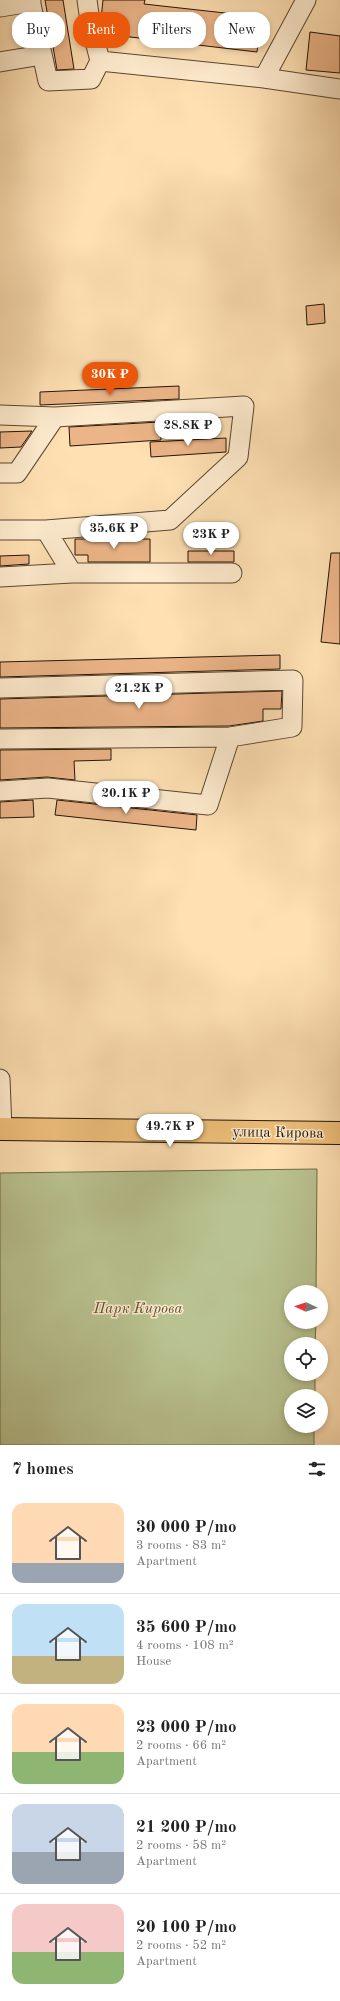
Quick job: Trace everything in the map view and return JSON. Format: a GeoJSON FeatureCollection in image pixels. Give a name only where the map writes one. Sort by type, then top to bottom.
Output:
{"type":"FeatureCollection","features":[{"type":"Feature","properties":{"kind":"main road","name":"улица Кирова"},"geometry":{"type":"LineString","coordinates":[[1,1129],[340,1133]]}},
{"type":"Feature","properties":{"kind":"lane"},"geometry":{"type":"LineString","coordinates":[[0,7],[31,1],[48,81],[91,79],[100,61],[90,21],[87,0]]}},
{"type":"Feature","properties":{"kind":"lane"},"geometry":{"type":"LineString","coordinates":[[264,78],[306,0]]}},
{"type":"Feature","properties":{"kind":"lane"},"geometry":{"type":"LineString","coordinates":[[0,62],[42,55]]}},
{"type":"Feature","properties":{"kind":"lane"},"geometry":{"type":"LineString","coordinates":[[100,61],[264,78],[340,89]]}},
{"type":"Feature","properties":{"kind":"lane"},"geometry":{"type":"LineString","coordinates":[[0,414],[55,417],[244,406],[238,457],[170,520],[46,530],[0,530]]}},
{"type":"Feature","properties":{"kind":"lane"},"geometry":{"type":"LineString","coordinates":[[0,473],[17,473],[55,417]]}},
{"type":"Feature","properties":{"kind":"lane"},"geometry":{"type":"LineString","coordinates":[[46,530],[72,573]]}},
{"type":"Feature","properties":{"kind":"lane"},"geometry":{"type":"LineString","coordinates":[[0,577],[72,573],[232,573]]}},
{"type":"Feature","properties":{"kind":"lane"},"geometry":{"type":"LineString","coordinates":[[0,688],[293,680],[292,727],[230,737],[0,739]]}},
{"type":"Feature","properties":{"kind":"lane"},"geometry":{"type":"LineString","coordinates":[[0,791],[48,788],[208,805],[230,737]]}},
{"type":"Feature","properties":{"kind":"lane"},"geometry":{"type":"LineString","coordinates":[[0,1079],[1,1129]]}},
{"type":"Feature","properties":{"kind":"green space","name":"Парк Кирова"},"geometry":{"type":"Polygon","coordinates":[[[317,1169],[316,1285],[284,1285],[284,1329],[316,1329],[315,1337],[284,1337],[284,1381],[315,1381],[315,1389],[284,1389],[284,1433],[314,1433],[314,1445],[0,1445],[0,1173],[317,1169]]]}},
{"type":"Feature","properties":{"kind":"building"},"geometry":{"type":"Polygon","coordinates":[[[45,0],[63,0],[65,12],[47,12],[45,0]]]}},
{"type":"Feature","properties":{"kind":"building"},"geometry":{"type":"Polygon","coordinates":[[[103,0],[145,0],[144,4],[216,12],[214,12],[214,47],[206,46],[206,12],[138,12],[138,38],[130,37],[130,12],[102,12],[103,0]]]}},
{"type":"Feature","properties":{"kind":"building"},"geometry":{"type":"Polygon","coordinates":[[[65,13],[74,69],[57,70],[53,48],[65,48],[65,13]]]}},
{"type":"Feature","properties":{"kind":"building"},"geometry":{"type":"Polygon","coordinates":[[[310,32],[340,36],[340,73],[306,70],[310,32]]]}},
{"type":"Feature","properties":{"kind":"building"},"geometry":{"type":"Polygon","coordinates":[[[223,48],[257,48],[257,52],[223,48]]]}},
{"type":"Feature","properties":{"kind":"building"},"geometry":{"type":"Polygon","coordinates":[[[324,304],[325,323],[307,325],[306,306],[324,304]]]}},
{"type":"Feature","properties":{"kind":"building"},"geometry":{"type":"Polygon","coordinates":[[[179,386],[179,399],[40,405],[40,392],[179,386]]]}},
{"type":"Feature","properties":{"kind":"building"},"geometry":{"type":"Polygon","coordinates":[[[160,422],[161,440],[70,446],[69,427],[160,422]]]}},
{"type":"Feature","properties":{"kind":"building"},"geometry":{"type":"Polygon","coordinates":[[[32,431],[21,447],[0,448],[0,432],[32,431]]]}},
{"type":"Feature","properties":{"kind":"building"},"geometry":{"type":"Polygon","coordinates":[[[226,438],[226,452],[151,457],[150,442],[226,438]]]}},
{"type":"Feature","properties":{"kind":"building"},"geometry":{"type":"Polygon","coordinates":[[[75,539],[150,539],[150,562],[88,562],[88,555],[75,555],[75,539]]]}},
{"type":"Feature","properties":{"kind":"building"},"geometry":{"type":"Polygon","coordinates":[[[188,551],[234,551],[234,562],[188,562],[188,551]]]}},
{"type":"Feature","properties":{"kind":"building"},"geometry":{"type":"Polygon","coordinates":[[[331,553],[340,553],[340,644],[321,642],[331,553]]]}},
{"type":"Feature","properties":{"kind":"building"},"geometry":{"type":"Polygon","coordinates":[[[29,555],[29,564],[0,566],[0,556],[29,555]]]}},
{"type":"Feature","properties":{"kind":"building"},"geometry":{"type":"Polygon","coordinates":[[[280,655],[280,669],[0,677],[0,662],[280,655]]]}},
{"type":"Feature","properties":{"kind":"building"},"geometry":{"type":"Polygon","coordinates":[[[282,691],[281,709],[263,709],[263,721],[229,726],[0,728],[0,699],[282,691]]]}},
{"type":"Feature","properties":{"kind":"building"},"geometry":{"type":"Polygon","coordinates":[[[111,749],[111,760],[74,761],[75,780],[47,777],[0,780],[0,750],[111,749]]]}},
{"type":"Feature","properties":{"kind":"building"},"geometry":{"type":"Polygon","coordinates":[[[33,800],[34,817],[0,818],[0,802],[33,800]]]}},
{"type":"Feature","properties":{"kind":"building"},"geometry":{"type":"Polygon","coordinates":[[[57,800],[197,815],[196,830],[55,815],[57,800]]]}}]}
